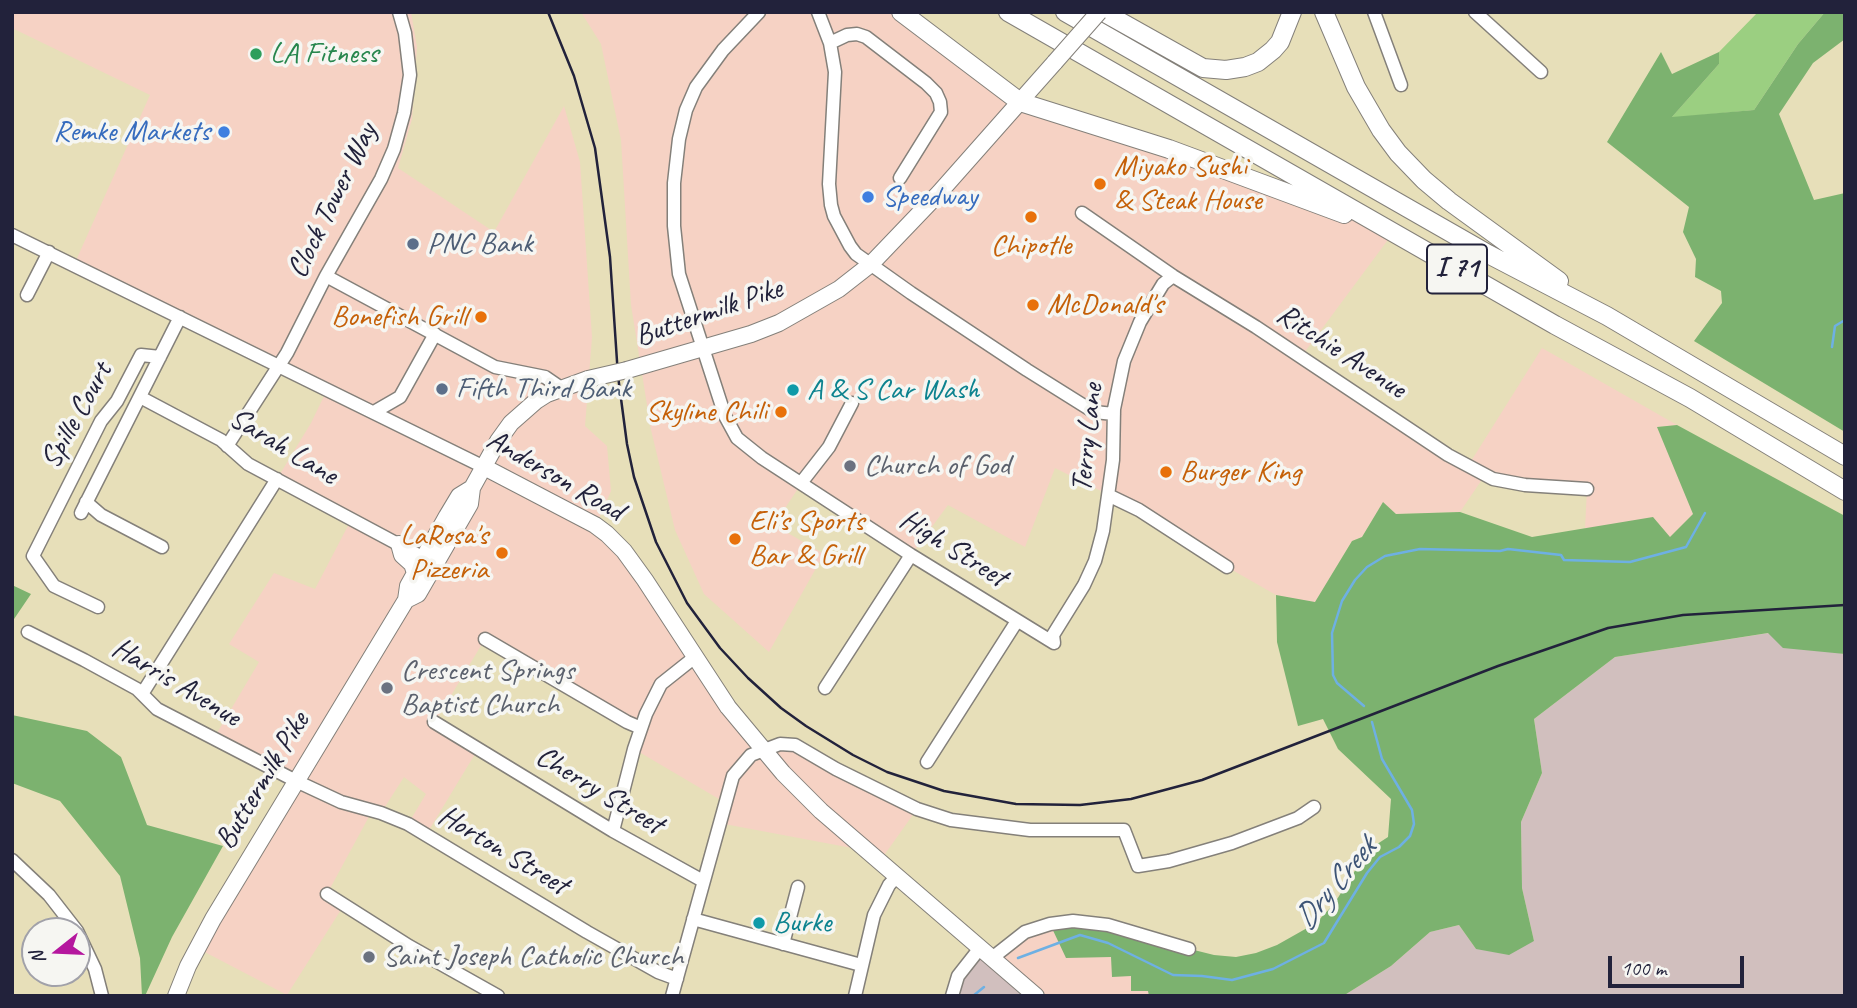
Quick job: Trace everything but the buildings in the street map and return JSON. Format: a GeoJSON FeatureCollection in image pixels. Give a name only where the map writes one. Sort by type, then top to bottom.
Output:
{"type":"FeatureCollection","features":[{"type":"Feature","properties":{"kind":"highway"},"geometry":{"type":"LineString","coordinates":[[901,12],[1020,102],[1169,149],[1393,233]]}},
{"type":"Feature","properties":{"kind":"highway","name":"I 71"},"geometry":{"type":"LineString","coordinates":[[1007,12],[1393,233],[1689,398],[1845,491]]}},
{"type":"Feature","properties":{"kind":"highway","name":"I 71"},"geometry":{"type":"LineString","coordinates":[[1065,12],[1488,254],[1607,316],[1845,456]]}},
{"type":"Feature","properties":{"kind":"highway"},"geometry":{"type":"LineString","coordinates":[[1101,12],[1203,68],[1226,70],[1258,62],[1273,50],[1280,42],[1292,12]]}},
{"type":"Feature","properties":{"kind":"highway"},"geometry":{"type":"LineString","coordinates":[[1324,12],[1356,87],[1398,153],[1449,201],[1607,316]]}},
{"type":"Feature","properties":{"kind":"main road","name":"Buttermilk Pike"},"geometry":{"type":"LineString","coordinates":[[407,600],[418,594],[448,544],[470,504],[472,488],[511,423],[536,401],[587,379],[660,361],[779,323],[839,289],[871,264],[939,193],[1101,12]]}},
{"type":"Feature","properties":{"kind":"main road","name":"Anderson Road"},"geometry":{"type":"LineString","coordinates":[[484,467],[595,525],[607,534],[631,560],[728,707],[762,751],[821,810],[1036,996]]}},
{"type":"Feature","properties":{"kind":"main road","name":"Buttermilk Pike"},"geometry":{"type":"LineString","coordinates":[[176,996],[188,965],[213,919],[407,600],[408,586],[459,496],[472,488]]}},
{"type":"Feature","properties":{"kind":"main road"},"geometry":{"type":"LineString","coordinates":[[399,544],[402,555],[410,561],[415,573]]}},
{"type":"Feature","properties":{"kind":"street","name":"Clock Tower Way"},"geometry":{"type":"LineString","coordinates":[[227,446],[279,366],[381,179],[394,149],[404,113],[410,75],[405,33],[398,12]]}},
{"type":"Feature","properties":{"kind":"street","name":"High Street"},"geometry":{"type":"LineString","coordinates":[[759,12],[723,50],[699,81],[686,110],[679,139],[674,183],[676,259],[685,299],[725,416],[737,438],[762,458],[911,555],[1054,643],[1053,635],[1067,611]]}},
{"type":"Feature","properties":{"kind":"street"},"geometry":{"type":"LineString","coordinates":[[818,12],[831,43],[835,72],[829,184],[831,205],[850,246],[856,254],[925,303],[1082,404],[1099,414],[1114,414]]}},
{"type":"Feature","properties":{"kind":"street"},"geometry":{"type":"LineString","coordinates":[[1374,12],[1401,85]]}},
{"type":"Feature","properties":{"kind":"street"},"geometry":{"type":"LineString","coordinates":[[1475,12],[1541,72]]}},
{"type":"Feature","properties":{"kind":"street"},"geometry":{"type":"LineString","coordinates":[[831,43],[847,35],[866,37],[928,84],[940,102],[941,112],[900,178]]}},
{"type":"Feature","properties":{"kind":"street","name":"Ritchie Avenue"},"geometry":{"type":"LineString","coordinates":[[1082,213],[1172,276],[1256,327],[1448,455],[1479,472],[1493,479],[1525,485],[1587,489]]}},
{"type":"Feature","properties":{"kind":"street","name":"Anderson Road"},"geometry":{"type":"LineString","coordinates":[[12,234],[484,467]]}},
{"type":"Feature","properties":{"kind":"street"},"geometry":{"type":"LineString","coordinates":[[27,295],[49,252]]}},
{"type":"Feature","properties":{"kind":"street"},"geometry":{"type":"LineString","coordinates":[[326,276],[495,367],[545,377],[561,388]]}},
{"type":"Feature","properties":{"kind":"street","name":"Terry Lane"},"geometry":{"type":"LineString","coordinates":[[1067,611],[1084,585],[1095,561],[1110,496],[1116,394],[1124,361],[1134,335],[1163,284],[1172,276]]}},
{"type":"Feature","properties":{"kind":"street"},"geometry":{"type":"LineString","coordinates":[[162,547],[83,508],[180,317]]}},
{"type":"Feature","properties":{"kind":"street"},"geometry":{"type":"LineString","coordinates":[[400,424],[400,397],[435,334]]}},
{"type":"Feature","properties":{"kind":"street","name":"Spille Court"},"geometry":{"type":"LineString","coordinates":[[98,607],[54,586],[33,556],[101,421],[117,401],[141,355],[160,357]]}},
{"type":"Feature","properties":{"kind":"street","name":"Sarah Lane"},"geometry":{"type":"LineString","coordinates":[[140,397],[221,440],[248,464],[424,558]]}},
{"type":"Feature","properties":{"kind":"street"},"geometry":{"type":"LineString","coordinates":[[373,412],[400,397]]}},
{"type":"Feature","properties":{"kind":"street"},"geometry":{"type":"LineString","coordinates":[[801,483],[829,447],[852,403]]}},
{"type":"Feature","properties":{"kind":"street"},"geometry":{"type":"LineString","coordinates":[[142,694],[277,479]]}},
{"type":"Feature","properties":{"kind":"street"},"geometry":{"type":"LineString","coordinates":[[1110,496],[1139,510],[1227,567]]}},
{"type":"Feature","properties":{"kind":"street"},"geometry":{"type":"LineString","coordinates":[[825,688],[911,555]]}},
{"type":"Feature","properties":{"kind":"street"},"geometry":{"type":"LineString","coordinates":[[927,762],[1017,621]]}},
{"type":"Feature","properties":{"kind":"street","name":"Harris Avenue"},"geometry":{"type":"LineString","coordinates":[[28,632],[84,660],[142,694],[158,709],[296,781]]}},
{"type":"Feature","properties":{"kind":"street"},"geometry":{"type":"LineString","coordinates":[[485,639],[626,722],[641,728]]}},
{"type":"Feature","properties":{"kind":"street"},"geometry":{"type":"LineString","coordinates":[[613,831],[641,728],[661,684],[695,657]]}},
{"type":"Feature","properties":{"kind":"street","name":"Cherry Street"},"geometry":{"type":"LineString","coordinates":[[434,722],[613,831],[702,881]]}},
{"type":"Feature","properties":{"kind":"street"},"geometry":{"type":"LineString","coordinates":[[672,996],[733,776],[751,755],[780,744],[795,745],[836,769],[917,809],[951,820],[1030,830],[1124,830],[1138,866],[1169,861],[1232,843],[1298,818],[1314,807]]}},
{"type":"Feature","properties":{"kind":"street","name":"Horton Street"},"geometry":{"type":"LineString","coordinates":[[296,781],[341,802],[408,824],[587,932],[658,972],[677,979]]}},
{"type":"Feature","properties":{"kind":"street"},"geometry":{"type":"LineString","coordinates":[[12,860],[49,895],[77,931],[95,969],[102,996]]}},
{"type":"Feature","properties":{"kind":"street"},"geometry":{"type":"LineString","coordinates":[[855,996],[878,906],[897,876]]}},
{"type":"Feature","properties":{"kind":"street"},"geometry":{"type":"LineString","coordinates":[[783,944],[798,887]]}},
{"type":"Feature","properties":{"kind":"street"},"geometry":{"type":"LineString","coordinates":[[327,894],[409,946],[498,996]]}},
{"type":"Feature","properties":{"kind":"street"},"geometry":{"type":"LineString","coordinates":[[692,919],[861,965]]}},
{"type":"Feature","properties":{"kind":"street"},"geometry":{"type":"LineString","coordinates":[[952,996],[958,976],[986,953],[1025,932],[1050,924],[1073,920],[1108,925],[1189,949]]}},
{"type":"Feature","properties":{"kind":"shaded area"},"geometry":{"type":"Polygon","coordinates":[[[12,12],[411,12],[417,47],[412,119],[398,168],[494,232],[564,106],[580,162],[592,337],[585,426],[607,446],[611,491],[596,525],[762,750],[780,744],[917,809],[880,861],[868,851],[719,823],[724,802],[634,749],[640,728],[485,639],[435,722],[478,749],[426,835],[408,824],[426,794],[404,777],[381,813],[372,811],[327,894],[344,905],[287,995],[197,948],[296,781],[214,738],[259,662],[229,644],[274,573],[315,589],[351,520],[277,479],[311,423],[327,390],[74,265],[150,95],[12,28],[12,12]]]}},
{"type":"Feature","properties":{"kind":"shaded area"},"geometry":{"type":"Polygon","coordinates":[[[581,12],[902,12],[1020,102],[1393,233],[1301,357],[1468,466],[1542,348],[1677,425],[1657,427],[1694,514],[1670,538],[1653,518],[1585,529],[1587,489],[1485,475],[1460,512],[1396,514],[1383,503],[1362,537],[1352,541],[1315,603],[1276,595],[1139,510],[1055,468],[1025,547],[948,505],[911,555],[801,484],[774,525],[824,554],[769,652],[704,594],[675,530],[651,430],[631,305],[621,140],[601,44],[581,12]]]}},
{"type":"Feature","properties":{"kind":"shaded area"},"geometry":{"type":"Polygon","coordinates":[[[1769,633],[1845,654],[1845,996],[1343,996],[1391,966],[1430,932],[1459,925],[1476,949],[1534,941],[1522,888],[1521,822],[1542,773],[1534,719],[1615,657],[1769,633]]]}},
{"type":"Feature","properties":{"kind":"shaded area"},"geometry":{"type":"Polygon","coordinates":[[[1050,924],[1111,957],[1149,991],[1149,996],[1036,996],[992,958],[1050,924]]]}},
{"type":"Feature","properties":{"kind":"shaded area"},"geometry":{"type":"Polygon","coordinates":[[[980,948],[1036,996],[952,996],[980,948]]]}},
{"type":"Feature","properties":{"kind":"green space"},"geometry":{"type":"Polygon","coordinates":[[[1758,12],[1825,12],[1798,44],[1754,110],[1671,118],[1719,64],[1719,52],[1758,12]]]}},
{"type":"Feature","properties":{"kind":"green space"},"geometry":{"type":"Polygon","coordinates":[[[1825,12],[1845,12],[1845,39],[1813,63],[1779,114],[1814,200],[1845,193],[1845,432],[1694,341],[1722,303],[1721,291],[1695,277],[1696,259],[1683,232],[1689,207],[1607,142],[1661,52],[1672,74],[1719,52],[1719,64],[1672,117],[1754,110],[1798,44],[1825,12]]]}},
{"type":"Feature","properties":{"kind":"green space"},"geometry":{"type":"Polygon","coordinates":[[[1677,425],[1845,516],[1845,654],[1783,648],[1768,633],[1615,657],[1534,719],[1542,773],[1521,822],[1522,888],[1534,941],[1509,955],[1476,949],[1459,925],[1430,932],[1391,966],[1343,996],[1149,996],[1148,991],[1131,991],[1131,976],[1112,977],[1111,957],[1066,958],[1050,924],[1064,921],[1214,955],[1236,957],[1277,945],[1316,923],[1334,904],[1368,850],[1388,837],[1391,799],[1338,749],[1323,719],[1298,726],[1277,642],[1276,595],[1315,602],[1352,541],[1362,537],[1383,502],[1396,514],[1460,512],[1532,537],[1653,517],[1670,537],[1693,514],[1657,427],[1677,425]]]}},
{"type":"Feature","properties":{"kind":"green space"},"geometry":{"type":"Polygon","coordinates":[[[12,585],[31,594],[12,622],[12,585]]]}},
{"type":"Feature","properties":{"kind":"green space"},"geometry":{"type":"Polygon","coordinates":[[[12,715],[87,731],[121,757],[147,825],[223,846],[172,937],[145,996],[142,996],[140,958],[120,876],[60,801],[12,783],[12,715]]]}},
{"type":"Feature","properties":{"kind":"waterway","name":"Dry Creek"},"geometry":{"type":"LineString","coordinates":[[1832,347],[1835,326],[1845,320]]}},
{"type":"Feature","properties":{"kind":"waterway","name":"Dry Creek"},"geometry":{"type":"LineString","coordinates":[[1364,706],[1337,683],[1333,675],[1332,633],[1342,601],[1355,580],[1367,567],[1385,556],[1420,549],[1508,549],[1561,555],[1564,560],[1630,562],[1686,547],[1705,513]]}},
{"type":"Feature","properties":{"kind":"waterway","name":"Dry Creek"},"geometry":{"type":"LineString","coordinates":[[1018,958],[1080,935],[1108,943],[1173,975],[1232,980],[1273,969],[1324,943],[1367,873],[1380,857],[1399,847],[1410,836],[1414,824],[1412,810],[1382,759],[1372,722]]}},
{"type":"Feature","properties":{"kind":"waterway","name":"Dry Creek"},"geometry":{"type":"LineString","coordinates":[[973,996],[984,987]]}},
{"type":"Feature","properties":{"kind":"railway"},"geometry":{"type":"LineString","coordinates":[[548,12],[574,76],[595,148],[610,257],[618,376],[627,444],[634,477],[656,542],[687,603],[720,648],[748,678],[806,726],[887,772],[944,791],[1016,804],[1080,805],[1131,799],[1202,780],[1498,666],[1608,628],[1683,615],[1845,605]]}},
{"type":"Feature","properties":{"kind":"place","name":"LA Fitness"},"geometry":{"type":"Point","coordinates":[256,54]}},
{"type":"Feature","properties":{"kind":"place","name":"Remke Markets"},"geometry":{"type":"Point","coordinates":[224,132]}},
{"type":"Feature","properties":{"kind":"place","name":"Miyako Sushi & Steak House"},"geometry":{"type":"Point","coordinates":[1100,184]}},
{"type":"Feature","properties":{"kind":"place","name":"Speedway"},"geometry":{"type":"Point","coordinates":[868,197]}},
{"type":"Feature","properties":{"kind":"place","name":"Chipotle"},"geometry":{"type":"Point","coordinates":[1031,217]}},
{"type":"Feature","properties":{"kind":"place","name":"PNC Bank"},"geometry":{"type":"Point","coordinates":[413,244]}},
{"type":"Feature","properties":{"kind":"place","name":"McDonald's"},"geometry":{"type":"Point","coordinates":[1033,305]}},
{"type":"Feature","properties":{"kind":"place","name":"Bonefish Grill"},"geometry":{"type":"Point","coordinates":[481,317]}},
{"type":"Feature","properties":{"kind":"place","name":"Fifth Third Bank"},"geometry":{"type":"Point","coordinates":[442,389]}},
{"type":"Feature","properties":{"kind":"place","name":"A & S Car Wash"},"geometry":{"type":"Point","coordinates":[793,390]}},
{"type":"Feature","properties":{"kind":"place","name":"Skyline Chili"},"geometry":{"type":"Point","coordinates":[781,412]}},
{"type":"Feature","properties":{"kind":"place","name":"Church of God"},"geometry":{"type":"Point","coordinates":[850,466]}},
{"type":"Feature","properties":{"kind":"place","name":"Burger King"},"geometry":{"type":"Point","coordinates":[1166,472]}},
{"type":"Feature","properties":{"kind":"place","name":"Eli’s Sports Bar & Grill"},"geometry":{"type":"Point","coordinates":[735,539]}},
{"type":"Feature","properties":{"kind":"place","name":"LaRosa's Pizzeria"},"geometry":{"type":"Point","coordinates":[502,553]}},
{"type":"Feature","properties":{"kind":"place","name":"Crescent Springs Baptist Church"},"geometry":{"type":"Point","coordinates":[387,688]}},
{"type":"Feature","properties":{"kind":"place","name":"Burke"},"geometry":{"type":"Point","coordinates":[759,923]}},
{"type":"Feature","properties":{"kind":"place","name":"Saint Joseph Catholic Church"},"geometry":{"type":"Point","coordinates":[369,957]}}]}
